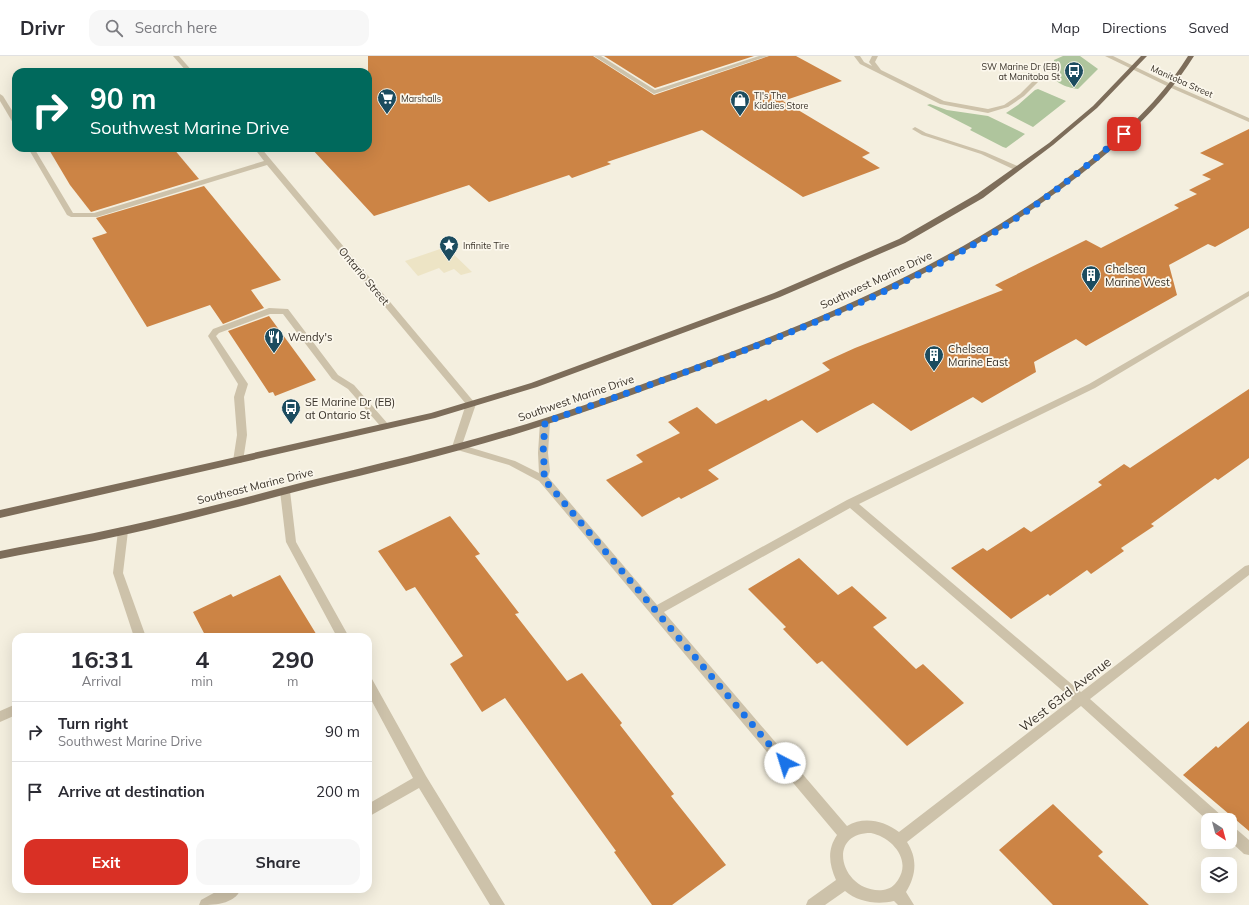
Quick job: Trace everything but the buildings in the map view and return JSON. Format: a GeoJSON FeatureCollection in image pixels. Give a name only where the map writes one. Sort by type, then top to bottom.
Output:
{"type":"FeatureCollection","features":[{"type":"Feature","properties":{"kind":"main road"},"geometry":{"type":"LineString","coordinates":[[0,514],[432,416],[534,385],[821,278],[902,241],[980,196],[1051,144],[1095,107],[1144,56]]}},
{"type":"Feature","properties":{"kind":"main road","name":"Southwest Marine Drive"},"geometry":{"type":"LineString","coordinates":[[513,432],[710,364],[785,335],[858,303],[979,242],[1053,193],[1124,134],[1160,99],[1181,74],[1191,56]]}},
{"type":"Feature","properties":{"kind":"main road","name":"Southeast Marine Drive"},"geometry":{"type":"LineString","coordinates":[[0,555],[123,532],[513,432]]}},
{"type":"Feature","properties":{"kind":"street"},"geometry":{"type":"LineString","coordinates":[[176,56],[186,68]]}},
{"type":"Feature","properties":{"kind":"street"},"geometry":{"type":"LineString","coordinates":[[597,56],[654,92],[765,56]]}},
{"type":"Feature","properties":{"kind":"street"},"geometry":{"type":"LineString","coordinates":[[857,56],[862,63],[942,103],[988,111],[1006,106],[1022,95],[1035,82]]}},
{"type":"Feature","properties":{"kind":"street"},"geometry":{"type":"LineString","coordinates":[[875,56],[872,62],[879,71]]}},
{"type":"Feature","properties":{"kind":"street","name":"Manitoba Street"},"geometry":{"type":"LineString","coordinates":[[1108,56],[1170,86],[1249,120]]}},
{"type":"Feature","properties":{"kind":"street"},"geometry":{"type":"LineString","coordinates":[[0,96],[12,116]]}},
{"type":"Feature","properties":{"kind":"street"},"geometry":{"type":"LineString","coordinates":[[915,128],[924,134],[982,153],[1018,168]]}},
{"type":"Feature","properties":{"kind":"street"},"geometry":{"type":"LineString","coordinates":[[33,152],[71,215],[94,214],[269,162]]}},
{"type":"Feature","properties":{"kind":"street","name":"Ontario Street"},"geometry":{"type":"LineString","coordinates":[[260,152],[472,404]]}},
{"type":"Feature","properties":{"kind":"street"},"geometry":{"type":"LineString","coordinates":[[656,611],[851,503],[1092,386],[1249,293]]}},
{"type":"Feature","properties":{"kind":"street"},"geometry":{"type":"LineString","coordinates":[[238,461],[242,435],[239,397],[243,384],[212,336],[216,331],[269,311],[285,311],[335,377],[351,387],[385,426]]}},
{"type":"Feature","properties":{"kind":"street"},"geometry":{"type":"LineString","coordinates":[[472,404],[457,447],[512,463],[543,478],[845,834]]}},
{"type":"Feature","properties":{"kind":"street"},"geometry":{"type":"LineString","coordinates":[[543,478],[545,471],[543,454],[545,422]]}},
{"type":"Feature","properties":{"kind":"street"},"geometry":{"type":"LineString","coordinates":[[285,491],[291,542],[341,633]]}},
{"type":"Feature","properties":{"kind":"street"},"geometry":{"type":"LineString","coordinates":[[851,503],[1081,699],[1209,813]]}},
{"type":"Feature","properties":{"kind":"street"},"geometry":{"type":"LineString","coordinates":[[123,532],[118,573],[139,633]]}},
{"type":"Feature","properties":{"kind":"street","name":"West 63rd Avenue"},"geometry":{"type":"LineString","coordinates":[[898,841],[1249,569]]}},
{"type":"Feature","properties":{"kind":"street"},"geometry":{"type":"LineString","coordinates":[[372,690],[421,780],[498,905]]}},
{"type":"Feature","properties":{"kind":"street"},"geometry":{"type":"LineString","coordinates":[[0,716],[12,711]]}},
{"type":"Feature","properties":{"kind":"street"},"geometry":{"type":"LineString","coordinates":[[372,809],[421,780]]}},
{"type":"Feature","properties":{"kind":"street"},"geometry":{"type":"LineString","coordinates":[[871,827],[886,831],[898,841],[906,854],[909,869],[905,882],[897,893],[884,897],[869,896],[856,891],[845,882],[837,869],[835,856],[838,844],[845,834],[857,828],[871,827]]}},
{"type":"Feature","properties":{"kind":"street"},"geometry":{"type":"LineString","coordinates":[[1237,838],[1249,849]]}},
{"type":"Feature","properties":{"kind":"street"},"geometry":{"type":"LineString","coordinates":[[813,905],[845,882]]}},
{"type":"Feature","properties":{"kind":"street"},"geometry":{"type":"LineString","coordinates":[[206,905],[227,893]]}},
{"type":"Feature","properties":{"kind":"street"},"geometry":{"type":"LineString","coordinates":[[897,893],[907,905]]}},
{"type":"Feature","properties":{"kind":"green space"},"geometry":{"type":"Polygon","coordinates":[[[1063,56],[1080,56],[1098,69],[1078,89],[1067,86],[1056,80],[1053,71],[1054,60],[1063,56]]]}},
{"type":"Feature","properties":{"kind":"green space"},"geometry":{"type":"Polygon","coordinates":[[[1038,89],[1066,101],[1033,127],[1006,113],[1035,90],[1038,89]]]}},
{"type":"Feature","properties":{"kind":"green space"},"geometry":{"type":"Polygon","coordinates":[[[930,104],[947,110],[988,116],[1025,134],[1006,148],[970,130],[972,128],[927,105],[930,104]]]}},
{"type":"Feature","properties":{"kind":"shaded area"},"geometry":{"type":"Polygon","coordinates":[[[446,247],[472,272],[461,275],[454,269],[444,273],[439,268],[418,276],[405,261],[446,247]]]}},
{"type":"Feature","properties":{"kind":"place","name":"SW Marine Dr (EB) at Manitoba St"},"geometry":{"type":"Point","coordinates":[1074,88]}},
{"type":"Feature","properties":{"kind":"place","name":"Marshalls"},"geometry":{"type":"Point","coordinates":[387,115]}},
{"type":"Feature","properties":{"kind":"place","name":"TJ's The Kiddies Store"},"geometry":{"type":"Point","coordinates":[740,117]}},
{"type":"Feature","properties":{"kind":"place","name":"Infinite Tire"},"geometry":{"type":"Point","coordinates":[449,262]}},
{"type":"Feature","properties":{"kind":"place","name":"Chelsea Marine West"},"geometry":{"type":"Point","coordinates":[1091,292]}},
{"type":"Feature","properties":{"kind":"place","name":"Wendy's"},"geometry":{"type":"Point","coordinates":[274,354]}},
{"type":"Feature","properties":{"kind":"place","name":"Chelsea Marine East"},"geometry":{"type":"Point","coordinates":[934,372]}},
{"type":"Feature","properties":{"kind":"place","name":"SE Marine Dr (EB) at Ontario St"},"geometry":{"type":"Point","coordinates":[291,425]}},
{"type":"Feature","properties":{"kind":"route"},"geometry":{"type":"LineString","coordinates":[[785,763],[543,478],[545,471],[543,454],[545,422],[718,361],[785,335],[858,303],[930,268],[979,242],[1053,193],[1124,134]]}}]}
